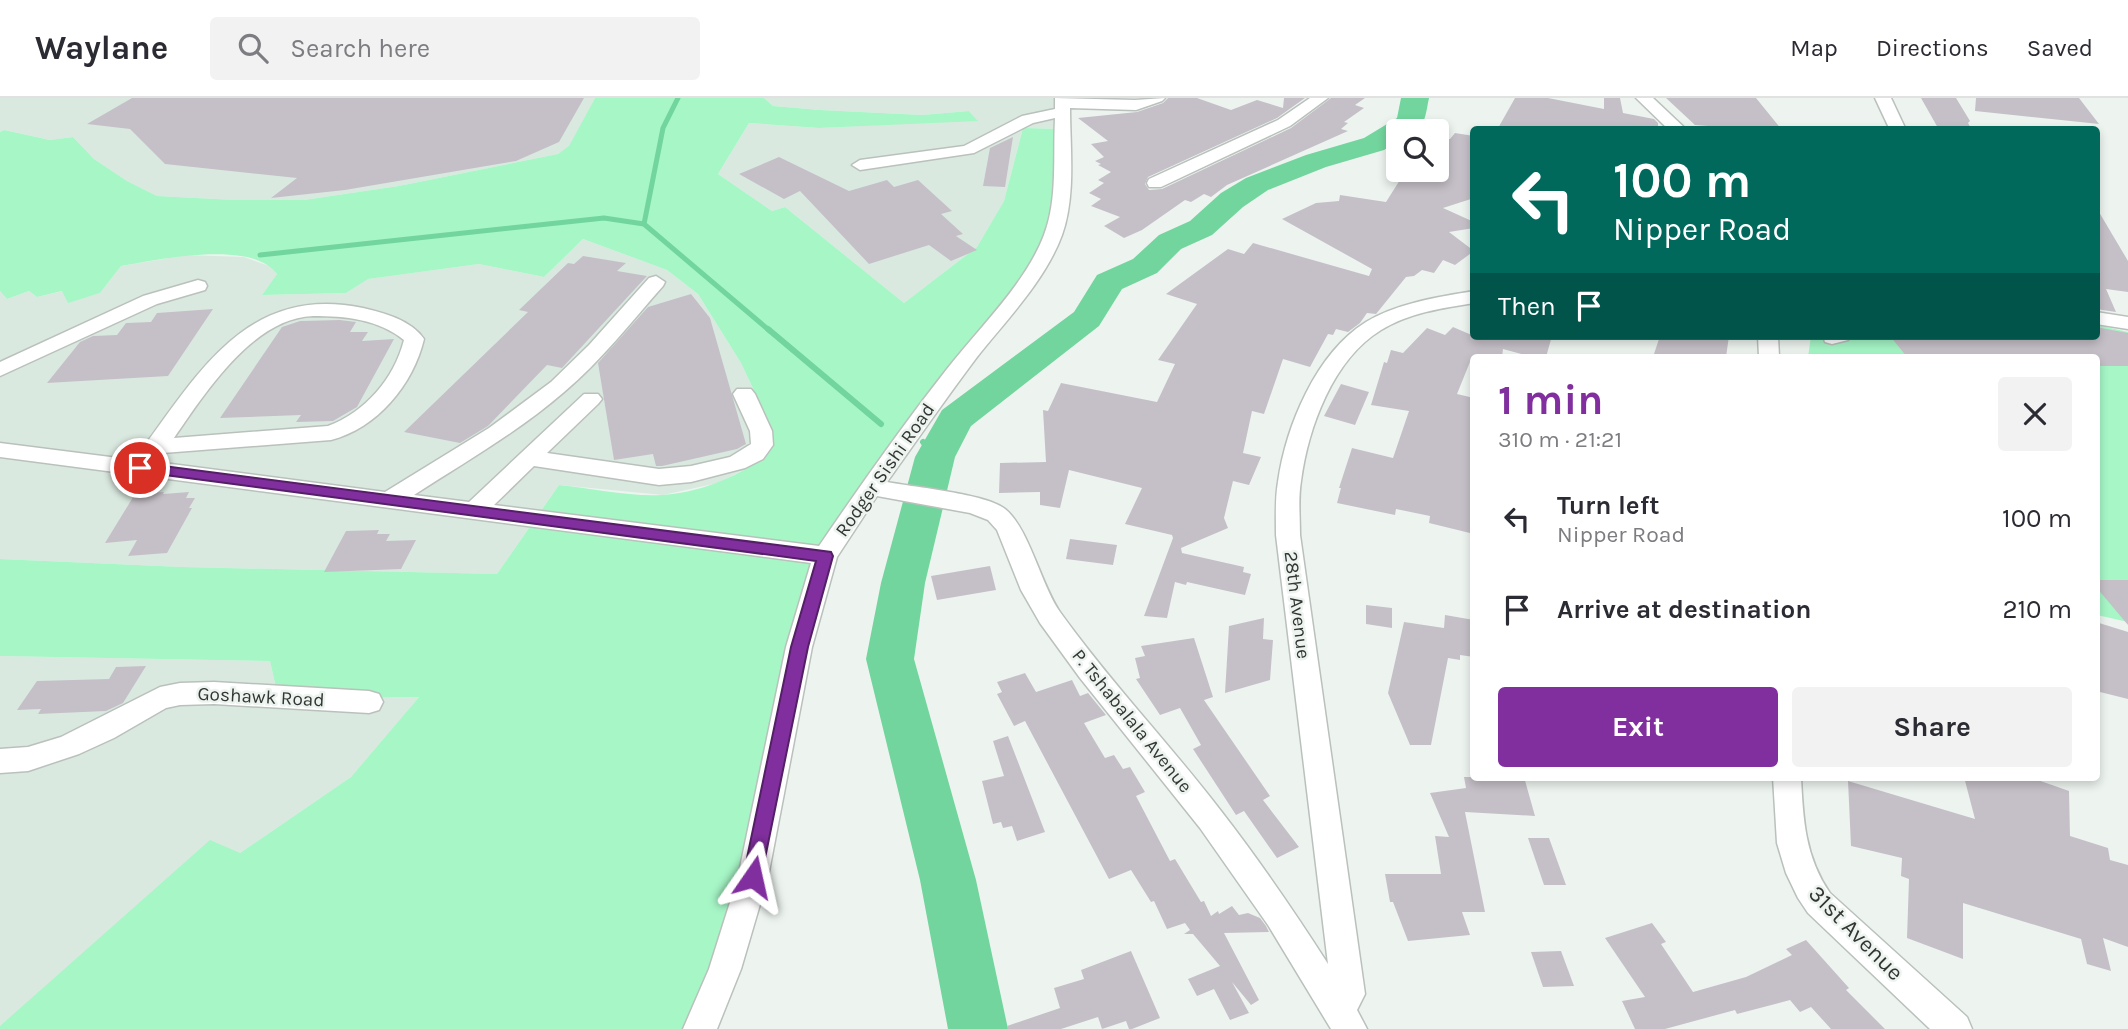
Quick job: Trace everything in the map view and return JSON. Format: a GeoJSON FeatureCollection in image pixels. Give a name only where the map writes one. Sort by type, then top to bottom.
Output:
{"type":"FeatureCollection","features":[{"type":"Feature","properties":{"kind":"street"},"geometry":{"type":"LineString","coordinates":[[860,165],[968,150],[1063,104],[1122,106],[1146,103],[1157,98]]}},
{"type":"Feature","properties":{"kind":"street"},"geometry":{"type":"LineString","coordinates":[[1155,183],[1261,134],[1320,98]]}},
{"type":"Feature","properties":{"kind":"street"},"geometry":{"type":"LineString","coordinates":[[1644,98],[1675,126]]}},
{"type":"Feature","properties":{"kind":"street"},"geometry":{"type":"LineString","coordinates":[[1883,98],[1896,126]]}},
{"type":"Feature","properties":{"kind":"street","name":"Rodger Sishi Road"},"geometry":{"type":"LineString","coordinates":[[700,1029],[725,969],[753,877],[799,647],[825,556],[871,487],[952,376],[1030,277],[1043,256],[1053,235],[1060,209],[1063,104]]}},
{"type":"Feature","properties":{"kind":"street"},"geometry":{"type":"LineString","coordinates":[[389,500],[514,420],[557,388],[583,364],[656,282]]}},
{"type":"Feature","properties":{"kind":"street"},"geometry":{"type":"LineString","coordinates":[[0,370],[137,305],[198,286]]}},
{"type":"Feature","properties":{"kind":"street","name":"28th Avenue"},"geometry":{"type":"LineString","coordinates":[[1345,1019],[1348,994],[1288,535],[1287,501],[1291,472],[1321,390],[1346,349],[1364,332],[1391,318],[1434,303],[1470,298]]}},
{"type":"Feature","properties":{"kind":"street"},"geometry":{"type":"LineString","coordinates":[[140,468],[157,446],[230,352],[257,327],[289,313],[312,310],[354,312],[407,331],[414,339],[413,347],[393,386],[378,405],[351,427],[331,433],[157,446]]}},
{"type":"Feature","properties":{"kind":"street"},"geometry":{"type":"LineString","coordinates":[[2100,319],[2128,323]]}},
{"type":"Feature","properties":{"kind":"street"},"geometry":{"type":"LineString","coordinates":[[529,458],[659,477],[691,474],[737,463],[755,454],[762,445],[761,431],[744,394]]}},
{"type":"Feature","properties":{"kind":"street"},"geometry":{"type":"LineString","coordinates":[[474,511],[591,399]]}},
{"type":"Feature","properties":{"kind":"street"},"geometry":{"type":"LineString","coordinates":[[0,450],[825,556]]}},
{"type":"Feature","properties":{"kind":"street","name":"P. Tshabalala Avenue"},"geometry":{"type":"LineString","coordinates":[[871,487],[974,506],[996,514],[1007,527],[1034,590],[1049,615],[1089,671],[1210,818],[1279,915],[1345,1019]]}},
{"type":"Feature","properties":{"kind":"street","name":"Goshawk Road"},"geometry":{"type":"LineString","coordinates":[[0,761],[28,759],[69,746],[104,730],[160,698],[180,694],[214,693],[369,702]]}},
{"type":"Feature","properties":{"kind":"street","name":"31st Avenue"},"geometry":{"type":"LineString","coordinates":[[1787,781],[1796,864],[1805,884],[1819,903],[1955,1029]]}},
{"type":"Feature","properties":{"kind":"shaded area"},"geometry":{"type":"Polygon","coordinates":[[[0,98],[595,98],[569,147],[558,154],[399,186],[304,200],[235,200],[157,196],[127,181],[94,159],[73,137],[50,140],[4,130],[0,132],[0,98]]]}},
{"type":"Feature","properties":{"kind":"shaded area"},"geometry":{"type":"Polygon","coordinates":[[[764,98],[1063,98],[1061,129],[1023,128],[1004,201],[977,247],[904,303],[785,207],[772,211],[718,174],[749,123],[819,128],[977,120],[969,111],[922,115],[820,110],[773,106],[764,98]]]}},
{"type":"Feature","properties":{"kind":"shaded area"},"geometry":{"type":"Polygon","coordinates":[[[583,239],[667,270],[698,294],[741,363],[768,420],[770,450],[759,462],[718,483],[663,495],[559,485],[497,574],[182,567],[0,559],[0,291],[7,299],[29,291],[37,297],[63,291],[68,302],[100,293],[121,266],[187,255],[244,257],[272,267],[277,274],[262,295],[346,293],[367,279],[479,264],[544,277],[583,239]]]}},
{"type":"Feature","properties":{"kind":"shaded area"},"geometry":{"type":"Polygon","coordinates":[[[0,656],[270,661],[277,692],[294,699],[419,697],[351,777],[240,853],[0,1026],[0,656]]]}},
{"type":"Feature","properties":{"kind":"green space"},"geometry":{"type":"Polygon","coordinates":[[[595,98],[764,98],[773,106],[820,110],[922,115],[969,111],[978,121],[819,128],[749,123],[718,174],[772,211],[785,207],[904,303],[977,247],[1004,201],[1023,128],[1061,129],[1053,234],[824,553],[768,802],[695,1029],[0,1029],[0,1026],[210,840],[240,853],[351,777],[419,697],[294,699],[277,692],[270,661],[0,656],[0,559],[182,567],[497,574],[559,485],[637,495],[675,494],[720,482],[748,467],[770,450],[768,420],[741,363],[698,294],[667,270],[583,239],[544,277],[479,264],[368,279],[346,293],[262,295],[277,274],[265,263],[247,257],[203,255],[121,266],[100,293],[68,303],[62,291],[37,297],[29,291],[7,299],[0,291],[0,132],[4,130],[50,140],[73,137],[94,159],[127,181],[157,196],[304,200],[399,186],[558,154],[569,146],[595,98]]]}},
{"type":"Feature","properties":{"kind":"green space"},"geometry":{"type":"Polygon","coordinates":[[[2100,326],[2128,332],[2128,622],[2100,616],[2100,354],[1808,354],[1810,340],[2100,340],[2100,326]]]}},
{"type":"Feature","properties":{"kind":"building"},"geometry":{"type":"Polygon","coordinates":[[[132,98],[584,98],[559,142],[516,161],[345,190],[271,198],[297,178],[165,164],[130,129],[87,124],[132,98]]]}},
{"type":"Feature","properties":{"kind":"building"},"geometry":{"type":"Polygon","coordinates":[[[1168,98],[1197,98],[1231,110],[1257,100],[1283,108],[1284,98],[1305,98],[1277,118],[1148,177],[1145,184],[1149,190],[1162,189],[1291,128],[1331,98],[1365,98],[1355,105],[1364,108],[1344,122],[1348,123],[1341,129],[1348,131],[1227,185],[1211,197],[1204,194],[1191,202],[1185,200],[1142,230],[1124,238],[1104,226],[1120,217],[1091,206],[1101,199],[1089,193],[1104,183],[1098,180],[1111,172],[1095,161],[1104,157],[1091,144],[1108,141],[1078,118],[1137,112],[1163,103],[1168,98]]]}},
{"type":"Feature","properties":{"kind":"building"},"geometry":{"type":"Polygon","coordinates":[[[1515,98],[1548,98],[1604,109],[1604,98],[1620,98],[1623,113],[1654,119],[1658,123],[1658,126],[1499,126],[1515,98]]]}},
{"type":"Feature","properties":{"kind":"building"},"geometry":{"type":"Polygon","coordinates":[[[1666,98],[1756,98],[1779,126],[1708,126],[1695,125],[1666,98]]]}},
{"type":"Feature","properties":{"kind":"building"},"geometry":{"type":"Polygon","coordinates":[[[1921,98],[1956,98],[1970,121],[1970,126],[1937,126],[1921,98]]]}},
{"type":"Feature","properties":{"kind":"building"},"geometry":{"type":"Polygon","coordinates":[[[1976,98],[2079,98],[2099,124],[1975,111],[1976,98]]]}},
{"type":"Feature","properties":{"kind":"building"},"geometry":{"type":"Polygon","coordinates":[[[1455,133],[1470,135],[1470,199],[1443,208],[1470,220],[1470,229],[1449,232],[1470,248],[1470,254],[1455,265],[1443,260],[1434,273],[1422,270],[1414,276],[1406,277],[1376,314],[1367,313],[1360,323],[1348,332],[1336,329],[1333,335],[1328,334],[1310,367],[1283,359],[1264,414],[1252,411],[1243,453],[1261,457],[1249,485],[1233,481],[1224,518],[1228,528],[1181,548],[1182,553],[1244,567],[1243,572],[1251,574],[1245,595],[1187,582],[1186,585],[1175,582],[1167,618],[1144,616],[1173,538],[1172,535],[1125,524],[1142,488],[1069,470],[1060,508],[1040,505],[1040,492],[999,493],[1000,463],[1046,462],[1043,410],[1048,411],[1061,383],[1157,402],[1175,364],[1158,360],[1197,304],[1166,294],[1228,249],[1244,254],[1253,243],[1369,276],[1372,269],[1282,219],[1316,203],[1339,201],[1340,195],[1386,202],[1399,182],[1449,182],[1449,139],[1455,133]]]}},
{"type":"Feature","properties":{"kind":"building"},"geometry":{"type":"Polygon","coordinates":[[[1013,137],[1005,187],[983,186],[990,148],[1013,137]]]}},
{"type":"Feature","properties":{"kind":"building"},"geometry":{"type":"Polygon","coordinates":[[[779,157],[849,191],[887,180],[894,187],[918,180],[952,211],[941,214],[963,234],[956,236],[977,250],[951,261],[929,245],[869,264],[800,191],[784,199],[739,174],[779,157]]]}},
{"type":"Feature","properties":{"kind":"building"},"geometry":{"type":"Polygon","coordinates":[[[2100,214],[2128,261],[2128,292],[2106,289],[2116,312],[2100,310],[2100,214]]]}},
{"type":"Feature","properties":{"kind":"building"},"geometry":{"type":"Polygon","coordinates":[[[583,256],[626,263],[617,271],[647,276],[562,368],[547,365],[488,426],[460,443],[404,432],[528,312],[519,310],[568,263],[574,264],[583,256]]]}},
{"type":"Feature","properties":{"kind":"building"},"geometry":{"type":"Polygon","coordinates":[[[691,294],[710,318],[746,444],[737,449],[662,466],[656,466],[653,454],[614,460],[598,363],[648,307],[691,294]]]}},
{"type":"Feature","properties":{"kind":"building"},"geometry":{"type":"Polygon","coordinates":[[[213,309],[168,376],[47,383],[80,342],[93,336],[117,335],[126,323],[151,322],[157,313],[213,309]]]}},
{"type":"Feature","properties":{"kind":"building"},"geometry":{"type":"Polygon","coordinates":[[[300,321],[356,322],[350,332],[368,332],[362,341],[394,339],[357,407],[333,421],[296,422],[301,415],[220,418],[282,327],[300,321]]]}},
{"type":"Feature","properties":{"kind":"building"},"geometry":{"type":"Polygon","coordinates":[[[1453,327],[1470,334],[1470,340],[1551,340],[1547,354],[1522,354],[1503,349],[1502,354],[1470,354],[1470,362],[1457,394],[1470,397],[1470,533],[1429,523],[1430,516],[1396,509],[1395,515],[1337,503],[1352,448],[1393,458],[1409,411],[1371,405],[1384,362],[1387,363],[1391,350],[1403,353],[1427,328],[1445,335],[1453,327]]]}},
{"type":"Feature","properties":{"kind":"building"},"geometry":{"type":"Polygon","coordinates":[[[2100,328],[2128,333],[2128,366],[2100,366],[2100,354],[1905,354],[1893,340],[2100,340],[2100,328]]]}},
{"type":"Feature","properties":{"kind":"building"},"geometry":{"type":"Polygon","coordinates":[[[1659,340],[1728,340],[1726,354],[1654,354],[1659,340]]]}},
{"type":"Feature","properties":{"kind":"building"},"geometry":{"type":"Polygon","coordinates":[[[1341,384],[1369,392],[1355,425],[1324,416],[1341,384]]]}},
{"type":"Feature","properties":{"kind":"building"},"geometry":{"type":"Polygon","coordinates":[[[164,492],[163,494],[189,492],[186,498],[195,498],[167,553],[128,556],[137,540],[105,543],[135,494],[164,492]]]}},
{"type":"Feature","properties":{"kind":"building"},"geometry":{"type":"Polygon","coordinates":[[[379,530],[377,534],[390,534],[386,541],[416,540],[401,569],[324,572],[346,531],[379,530]]]}},
{"type":"Feature","properties":{"kind":"building"},"geometry":{"type":"Polygon","coordinates":[[[1070,539],[1117,545],[1113,565],[1066,559],[1070,539]]]}},
{"type":"Feature","properties":{"kind":"building"},"geometry":{"type":"Polygon","coordinates":[[[990,566],[996,590],[937,600],[931,576],[990,566]]]}},
{"type":"Feature","properties":{"kind":"building"},"geometry":{"type":"Polygon","coordinates":[[[2100,580],[2128,580],[2128,625],[2100,592],[2100,580]]]}},
{"type":"Feature","properties":{"kind":"building"},"geometry":{"type":"Polygon","coordinates":[[[1366,605],[1392,608],[1392,628],[1366,624],[1366,605]]]}},
{"type":"Feature","properties":{"kind":"building"},"geometry":{"type":"Polygon","coordinates":[[[1445,615],[1470,619],[1470,656],[1460,655],[1460,660],[1448,658],[1431,745],[1410,745],[1388,693],[1404,622],[1444,628],[1445,615]]]}},
{"type":"Feature","properties":{"kind":"building"},"geometry":{"type":"Polygon","coordinates":[[[1264,618],[1263,639],[1273,640],[1270,680],[1225,693],[1229,626],[1264,618]]]}},
{"type":"Feature","properties":{"kind":"building"},"geometry":{"type":"Polygon","coordinates":[[[2100,623],[2128,632],[2128,699],[2100,692],[2100,623]]]}},
{"type":"Feature","properties":{"kind":"building"},"geometry":{"type":"Polygon","coordinates":[[[1194,638],[1213,697],[1204,700],[1270,796],[1263,800],[1299,847],[1277,858],[1244,811],[1236,815],[1193,749],[1201,745],[1180,708],[1160,715],[1136,679],[1140,678],[1135,658],[1145,656],[1141,646],[1194,638]]]}},
{"type":"Feature","properties":{"kind":"building"},"geometry":{"type":"Polygon","coordinates":[[[146,666],[123,703],[106,711],[38,714],[41,709],[17,710],[37,681],[109,679],[116,667],[146,666]]]}},
{"type":"Feature","properties":{"kind":"building"},"geometry":{"type":"Polygon","coordinates":[[[1025,673],[1036,692],[1072,680],[1080,696],[1088,693],[1106,715],[1084,723],[1105,758],[1114,755],[1123,769],[1130,767],[1145,792],[1136,796],[1170,861],[1175,859],[1211,916],[1232,906],[1239,915],[1248,913],[1260,918],[1266,926],[1269,932],[1224,933],[1259,1000],[1251,1005],[1232,982],[1249,1013],[1230,1020],[1214,989],[1197,996],[1188,979],[1220,966],[1193,934],[1184,934],[1190,930],[1185,923],[1167,929],[1154,901],[1151,902],[1131,870],[1109,879],[1025,721],[1014,726],[997,694],[1002,692],[997,682],[1025,673]]]}},
{"type":"Feature","properties":{"kind":"building"},"geometry":{"type":"Polygon","coordinates":[[[1008,736],[1045,832],[1017,841],[1012,826],[1003,828],[1001,822],[993,824],[982,781],[1004,776],[993,741],[1008,736]]]}},
{"type":"Feature","properties":{"kind":"building"},"geometry":{"type":"Polygon","coordinates":[[[1464,777],[1470,777],[1470,781],[1525,781],[1535,816],[1465,812],[1485,912],[1462,912],[1470,935],[1408,941],[1393,902],[1390,902],[1385,874],[1441,874],[1435,836],[1449,837],[1430,793],[1466,788],[1464,777]]]}},
{"type":"Feature","properties":{"kind":"building"},"geometry":{"type":"Polygon","coordinates":[[[1848,781],[1975,819],[1965,781],[2040,781],[2069,791],[2070,836],[2108,848],[2110,860],[2128,865],[2128,947],[2103,938],[2111,971],[2087,964],[2081,939],[1963,903],[1963,959],[1907,938],[1909,879],[1901,876],[1902,858],[1851,846],[1848,781]]]}},
{"type":"Feature","properties":{"kind":"building"},"geometry":{"type":"Polygon","coordinates":[[[1528,838],[1549,838],[1566,885],[1544,885],[1528,838]]]}},
{"type":"Feature","properties":{"kind":"building"},"geometry":{"type":"Polygon","coordinates":[[[1652,923],[1666,942],[1661,944],[1693,992],[1746,977],[1792,955],[1786,949],[1806,940],[1849,988],[1846,990],[1885,1029],[1831,1029],[1811,1007],[1800,1012],[1790,1000],[1737,1014],[1735,1010],[1665,1029],[1635,1029],[1622,1001],[1645,997],[1605,938],[1652,923]]]}},
{"type":"Feature","properties":{"kind":"building"},"geometry":{"type":"Polygon","coordinates":[[[1131,951],[1160,1018],[1132,1029],[1129,1029],[1126,1021],[1102,1029],[1098,1017],[1061,1029],[1008,1029],[1007,1026],[1060,1008],[1054,988],[1084,979],[1081,970],[1131,951]]]}},
{"type":"Feature","properties":{"kind":"building"},"geometry":{"type":"Polygon","coordinates":[[[1561,951],[1574,986],[1543,987],[1531,952],[1561,951]]]}},
{"type":"Feature","properties":{"kind":"waterway"},"geometry":{"type":"LineString","coordinates":[[644,224],[663,128],[678,98]]}},
{"type":"Feature","properties":{"kind":"waterway"},"geometry":{"type":"LineString","coordinates":[[978,1029],[948,880],[890,659],[903,583],[935,457],[956,419],[1087,319],[1109,282],[1145,266],[1170,242],[1201,228],[1232,200],[1257,184],[1316,161],[1374,144],[1410,122],[1415,98]]}},
{"type":"Feature","properties":{"kind":"waterway"},"geometry":{"type":"LineString","coordinates":[[260,255],[604,218],[644,224]]}},
{"type":"Feature","properties":{"kind":"waterway"},"geometry":{"type":"LineString","coordinates":[[644,224],[770,331]]}},
{"type":"Feature","properties":{"kind":"waterway"},"geometry":{"type":"LineString","coordinates":[[768,329],[881,424]]}},
{"type":"Feature","properties":{"kind":"waterway"},"geometry":{"type":"LineString","coordinates":[[923,442],[935,457]]}},
{"type":"Feature","properties":{"kind":"route"},"geometry":{"type":"LineString","coordinates":[[140,468],[825,556],[799,647],[753,877]]}}]}
